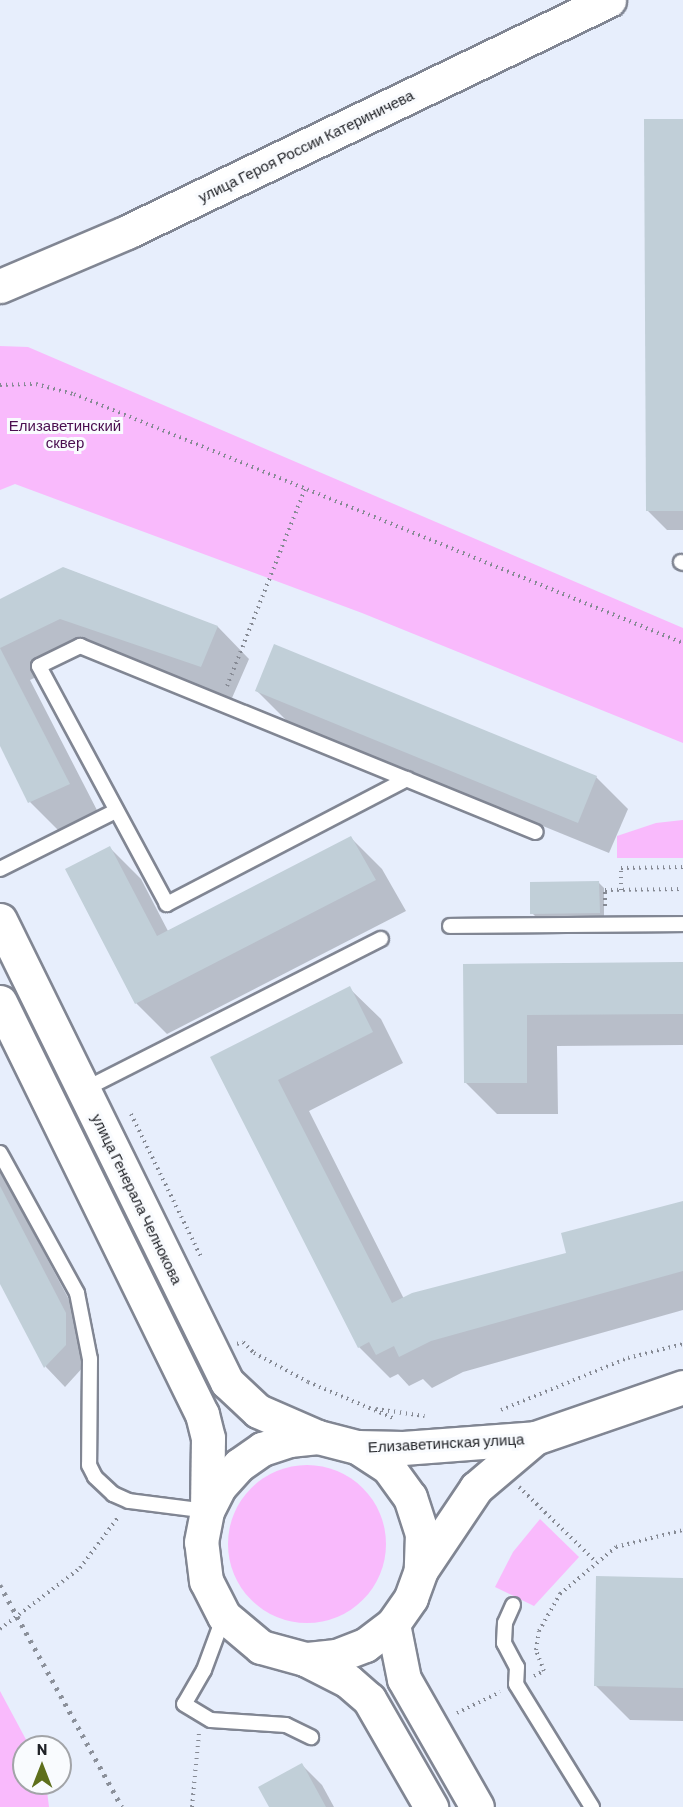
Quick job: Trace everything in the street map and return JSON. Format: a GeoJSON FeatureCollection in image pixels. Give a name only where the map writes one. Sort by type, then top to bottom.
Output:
{"type":"FeatureCollection","features":[{"type":"Feature","properties":{"kind":"main road","name":"улица Героя России Катериничева"},"geometry":{"type":"LineString","coordinates":[[0,286],[127,232],[609,0]]}},
{"type":"Feature","properties":{"kind":"main road","name":"улица Генерала Челнокова"},"geometry":{"type":"LineString","coordinates":[[0,920],[227,1382],[258,1411],[318,1437],[357,1447],[388,1467],[410,1497],[422,1533],[421,1570],[411,1598],[393,1624],[365,1645],[336,1656],[305,1659]]}},
{"type":"Feature","properties":{"kind":"main road","name":"улица Генерала Челнокова"},"geometry":{"type":"LineString","coordinates":[[0,1002],[202,1414],[208,1438],[207,1511],[202,1562],[210,1590],[224,1616],[261,1647],[305,1659],[348,1681],[369,1700],[431,1807]]}},
{"type":"Feature","properties":{"kind":"main road","name":"Елизаветинская улица"},"geometry":{"type":"LineString","coordinates":[[357,1447],[403,1448],[535,1438],[683,1387]]}},
{"type":"Feature","properties":{"kind":"main road","name":"улица Генерала Челнокова"},"geometry":{"type":"LineString","coordinates":[[207,1511],[220,1486],[254,1454],[289,1440],[318,1437]]}},
{"type":"Feature","properties":{"kind":"main road","name":"Елизаветинская улица"},"geometry":{"type":"LineString","coordinates":[[421,1570],[476,1488],[535,1438]]}},
{"type":"Feature","properties":{"kind":"main road"},"geometry":{"type":"LineString","coordinates":[[393,1624],[404,1679],[477,1807]]}},
{"type":"Feature","properties":{"kind":"lane"},"geometry":{"type":"LineString","coordinates":[[406,779],[167,904],[39,666],[80,646],[220,704],[406,779],[535,832]]}},
{"type":"Feature","properties":{"kind":"lane"},"geometry":{"type":"LineString","coordinates":[[0,869],[116,811]]}},
{"type":"Feature","properties":{"kind":"lane"},"geometry":{"type":"LineString","coordinates":[[450,926],[683,924]]}},
{"type":"Feature","properties":{"kind":"lane"},"geometry":{"type":"LineString","coordinates":[[83,1090],[381,939]]}},
{"type":"Feature","properties":{"kind":"lane"},"geometry":{"type":"LineString","coordinates":[[0,1153],[77,1293],[90,1359],[89,1466],[95,1478],[113,1494],[129,1501],[207,1511]]}},
{"type":"Feature","properties":{"kind":"lane"},"geometry":{"type":"LineString","coordinates":[[513,1605],[505,1623],[504,1643],[517,1667],[516,1684],[592,1807]]}},
{"type":"Feature","properties":{"kind":"lane"},"geometry":{"type":"LineString","coordinates":[[224,1616],[204,1670],[184,1704],[211,1720],[286,1725],[311,1737]]}},
{"type":"Feature","properties":{"kind":"path"},"geometry":{"type":"LineString","coordinates":[[0,385],[36,384],[74,394],[683,643]]}},
{"type":"Feature","properties":{"kind":"path"},"geometry":{"type":"LineString","coordinates":[[220,704],[305,489]]}},
{"type":"Feature","properties":{"kind":"path"},"geometry":{"type":"LineString","coordinates":[[621,890],[621,868],[683,867]]}},
{"type":"Feature","properties":{"kind":"path"},"geometry":{"type":"LineString","coordinates":[[605,925],[605,890],[683,889]]}},
{"type":"Feature","properties":{"kind":"path"},"geometry":{"type":"LineString","coordinates":[[131,1114],[201,1257]]}},
{"type":"Feature","properties":{"kind":"path"},"geometry":{"type":"LineString","coordinates":[[243,1342],[254,1353],[308,1382],[402,1422]]}},
{"type":"Feature","properties":{"kind":"path"},"geometry":{"type":"LineString","coordinates":[[491,1414],[628,1358],[683,1344]]}},
{"type":"Feature","properties":{"kind":"path"},"geometry":{"type":"LineString","coordinates":[[371,1409],[435,1416]]}},
{"type":"Feature","properties":{"kind":"path"},"geometry":{"type":"LineString","coordinates":[[518,1487],[596,1561]]}},
{"type":"Feature","properties":{"kind":"path"},"geometry":{"type":"LineString","coordinates":[[0,1629],[80,1569],[129,1501]]}},
{"type":"Feature","properties":{"kind":"path"},"geometry":{"type":"LineString","coordinates":[[457,1713],[543,1671],[536,1650],[545,1616],[560,1594],[596,1561],[616,1547],[683,1530]]}},
{"type":"Feature","properties":{"kind":"path"},"geometry":{"type":"LineString","coordinates":[[192,1807],[201,1715]]}},
{"type":"Feature","properties":{"kind":"green space","name":"Елизаветинский сквер"},"geometry":{"type":"Polygon","coordinates":[[[0,346],[28,347],[683,628],[683,743],[362,613],[15,484],[0,490],[0,346]]]}},
{"type":"Feature","properties":{"kind":"green space"},"geometry":{"type":"Polygon","coordinates":[[[683,820],[683,858],[617,858],[617,836],[656,823],[683,820]]]}},
{"type":"Feature","properties":{"kind":"green space"},"geometry":{"type":"Polygon","coordinates":[[[307,1465],[337,1471],[363,1488],[380,1514],[386,1544],[380,1574],[363,1600],[337,1617],[307,1623],[277,1617],[251,1600],[234,1574],[228,1544],[234,1514],[251,1488],[277,1471],[307,1465]]]}},
{"type":"Feature","properties":{"kind":"green space"},"geometry":{"type":"Polygon","coordinates":[[[540,1519],[579,1557],[534,1606],[495,1587],[513,1552],[540,1519]]]}},
{"type":"Feature","properties":{"kind":"green space"},"geometry":{"type":"Polygon","coordinates":[[[0,1691],[24,1735],[12,1735],[12,1795],[48,1795],[49,1807],[0,1807],[0,1691]]]}},
{"type":"Feature","properties":{"kind":"building"},"geometry":{"type":"Polygon","coordinates":[[[644,119],[683,119],[683,511],[646,511],[644,119]]]}},
{"type":"Feature","properties":{"kind":"building"},"geometry":{"type":"Polygon","coordinates":[[[63,567],[218,626],[201,667],[60,619],[0,648],[0,599],[63,567]]]}},
{"type":"Feature","properties":{"kind":"building"},"geometry":{"type":"Polygon","coordinates":[[[274,644],[597,776],[578,823],[255,691],[274,644]]]}},
{"type":"Feature","properties":{"kind":"building"},"geometry":{"type":"Polygon","coordinates":[[[0,648],[70,784],[28,803],[0,746],[0,648]]]}},
{"type":"Feature","properties":{"kind":"building"},"geometry":{"type":"Polygon","coordinates":[[[351,836],[376,880],[135,1004],[65,869],[110,846],[157,936],[351,836]]]}},
{"type":"Feature","properties":{"kind":"building"},"geometry":{"type":"Polygon","coordinates":[[[599,881],[600,913],[530,914],[530,882],[599,881]]]}},
{"type":"Feature","properties":{"kind":"building"},"geometry":{"type":"Polygon","coordinates":[[[683,962],[683,1014],[527,1015],[527,1083],[464,1083],[463,964],[683,962]]]}},
{"type":"Feature","properties":{"kind":"building"},"geometry":{"type":"Polygon","coordinates":[[[350,986],[373,1032],[278,1080],[392,1303],[412,1293],[566,1253],[561,1233],[683,1201],[683,1271],[431,1341],[399,1357],[394,1346],[376,1355],[369,1342],[358,1348],[210,1057],[350,986]]]}},
{"type":"Feature","properties":{"kind":"building"},"geometry":{"type":"Polygon","coordinates":[[[0,1186],[66,1313],[66,1345],[44,1368],[0,1284],[0,1186]]]}},
{"type":"Feature","properties":{"kind":"building"},"geometry":{"type":"Polygon","coordinates":[[[596,1576],[683,1578],[683,1688],[594,1686],[596,1576]]]}},
{"type":"Feature","properties":{"kind":"building"},"geometry":{"type":"Polygon","coordinates":[[[302,1763],[326,1807],[269,1807],[258,1787],[302,1763]]]}},
{"type":"Feature","properties":{"kind":"railway"},"geometry":{"type":"LineString","coordinates":[[0,1585],[122,1807]]}}]}
